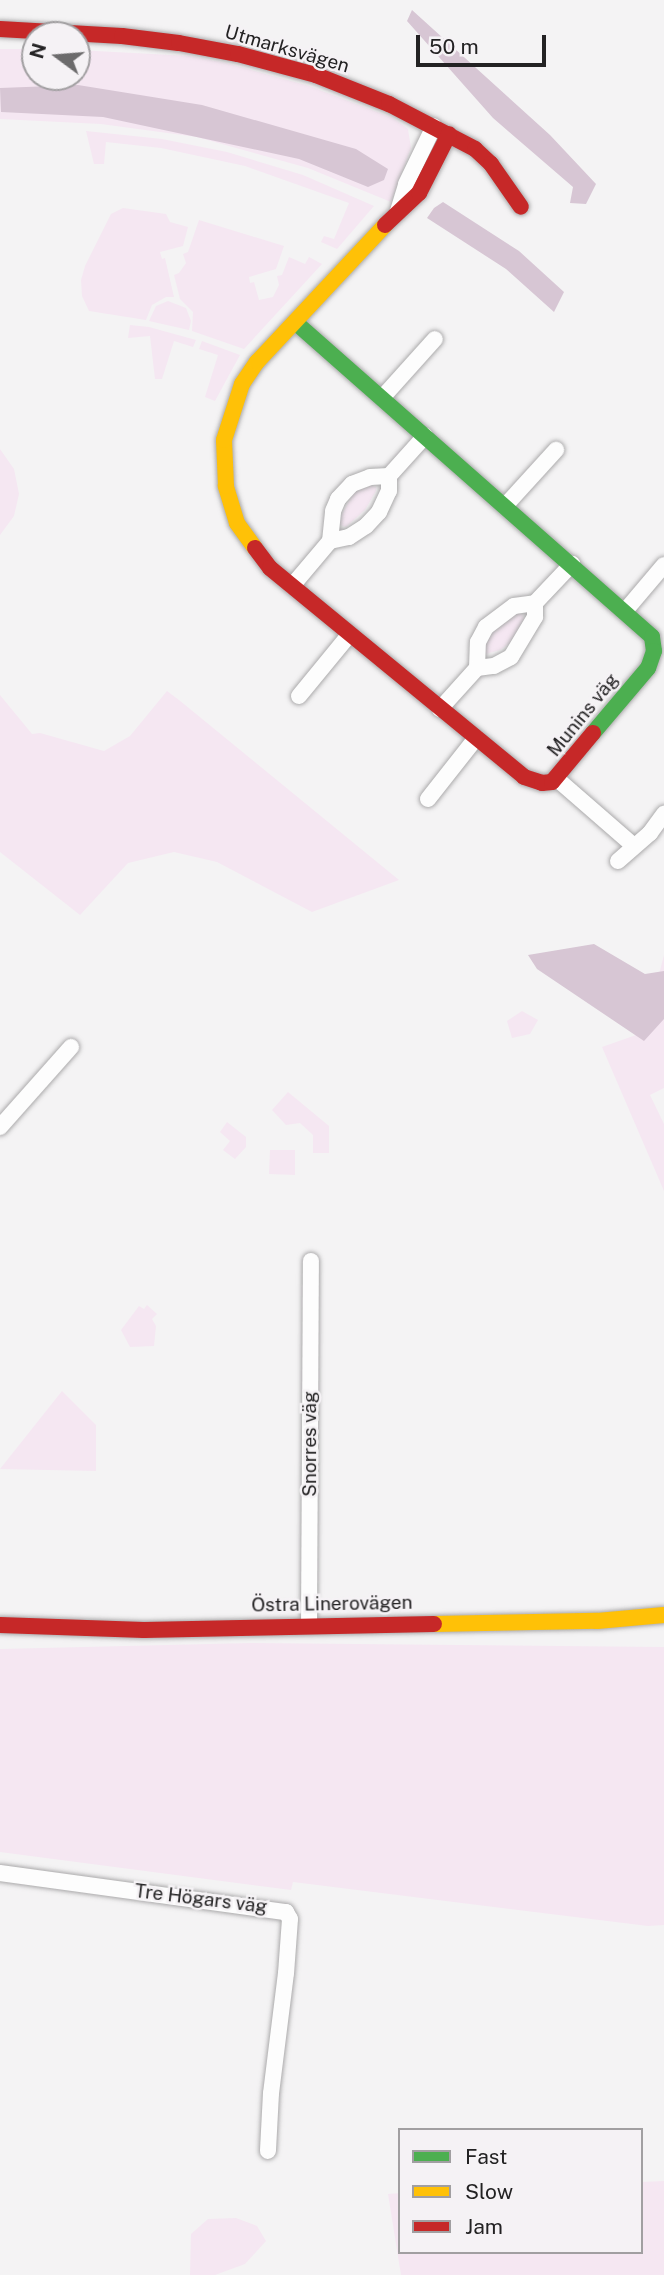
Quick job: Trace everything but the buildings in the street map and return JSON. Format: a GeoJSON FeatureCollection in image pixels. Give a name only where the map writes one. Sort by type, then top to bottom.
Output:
{"type":"FeatureCollection","features":[{"type":"Feature","properties":{"kind":"street","name":"Utmarksvägen"},"geometry":{"type":"LineString","coordinates":[[0,29],[122,36],[238,54],[358,91],[450,134],[491,164],[521,207]]}},
{"type":"Feature","properties":{"kind":"street"},"geometry":{"type":"LineString","coordinates":[[398,211],[405,184],[434,126]]}},
{"type":"Feature","properties":{"kind":"street","name":"Munins väg"},"geometry":{"type":"LineString","coordinates":[[295,322],[652,636],[653,659],[556,779],[547,784],[528,780],[270,568],[237,523],[226,486],[222,460],[227,424],[242,384],[257,362],[398,211],[419,193],[450,134]]}},
{"type":"Feature","properties":{"kind":"street"},"geometry":{"type":"LineString","coordinates":[[382,398],[435,339]]}},
{"type":"Feature","properties":{"kind":"street"},"geometry":{"type":"LineString","coordinates":[[330,541],[349,537],[366,526],[379,512],[389,491],[389,476],[425,436]]}},
{"type":"Feature","properties":{"kind":"street"},"geometry":{"type":"LineString","coordinates":[[505,506],[556,450]]}},
{"type":"Feature","properties":{"kind":"street"},"geometry":{"type":"LineString","coordinates":[[292,586],[330,541],[333,511],[338,499],[352,484],[370,477],[389,476]]}},
{"type":"Feature","properties":{"kind":"street"},"geometry":{"type":"LineString","coordinates":[[477,668],[494,666],[511,657],[535,617],[536,603],[572,564]]}},
{"type":"Feature","properties":{"kind":"street"},"geometry":{"type":"LineString","coordinates":[[625,611],[664,565]]}},
{"type":"Feature","properties":{"kind":"street"},"geometry":{"type":"LineString","coordinates":[[440,709],[477,668],[478,642],[486,627],[514,606],[536,603]]}},
{"type":"Feature","properties":{"kind":"street"},"geometry":{"type":"LineString","coordinates":[[299,696],[350,634]]}},
{"type":"Feature","properties":{"kind":"street"},"geometry":{"type":"LineString","coordinates":[[428,799],[475,738]]}},
{"type":"Feature","properties":{"kind":"street"},"geometry":{"type":"LineString","coordinates":[[556,779],[634,846]]}},
{"type":"Feature","properties":{"kind":"street"},"geometry":{"type":"LineString","coordinates":[[618,861],[664,814]]}},
{"type":"Feature","properties":{"kind":"street"},"geometry":{"type":"LineString","coordinates":[[0,1127],[71,1047]]}},
{"type":"Feature","properties":{"kind":"street","name":"Snorres väg"},"geometry":{"type":"LineString","coordinates":[[309,1626],[311,1261]]}},
{"type":"Feature","properties":{"kind":"street","name":"Östra Linerovägen"},"geometry":{"type":"LineString","coordinates":[[0,1625],[144,1630],[597,1621],[664,1615]]}},
{"type":"Feature","properties":{"kind":"street","name":"Tre Högars väg"},"geometry":{"type":"LineString","coordinates":[[0,1873],[286,1912],[290,1919],[286,1973],[271,2092],[268,2151]]}},
{"type":"Feature","properties":{"kind":"shaded area"},"geometry":{"type":"Polygon","coordinates":[[[412,10],[550,135],[596,184],[586,204],[570,203],[573,187],[493,118],[407,21],[412,10]]]}},
{"type":"Feature","properties":{"kind":"shaded area"},"geometry":{"type":"Polygon","coordinates":[[[0,49],[21,49],[21,91],[91,91],[91,51],[190,56],[309,86],[393,118],[408,129],[411,148],[391,202],[308,168],[197,137],[101,124],[0,119],[0,49]]]}},
{"type":"Feature","properties":{"kind":"shaded area"},"geometry":{"type":"Polygon","coordinates":[[[21,87],[21,91],[91,91],[91,87],[202,105],[356,149],[388,169],[384,180],[368,187],[299,159],[103,117],[1,112],[0,88],[21,87]]]}},
{"type":"Feature","properties":{"kind":"shaded area"},"geometry":{"type":"Polygon","coordinates":[[[86,131],[162,139],[227,152],[303,175],[374,206],[337,249],[321,242],[324,236],[334,239],[349,203],[245,166],[161,148],[106,142],[104,164],[94,164],[86,131]]]}},
{"type":"Feature","properties":{"kind":"shaded area"},"geometry":{"type":"Polygon","coordinates":[[[443,202],[519,251],[564,292],[554,312],[506,269],[427,218],[434,208],[443,202]]]}},
{"type":"Feature","properties":{"kind":"shaded area"},"geometry":{"type":"Polygon","coordinates":[[[123,208],[166,214],[170,222],[188,227],[183,246],[160,252],[162,259],[165,258],[174,297],[166,297],[152,305],[146,320],[89,311],[82,296],[81,280],[85,266],[111,214],[123,208]]]}},
{"type":"Feature","properties":{"kind":"shaded area"},"geometry":{"type":"Polygon","coordinates":[[[199,220],[284,246],[276,269],[249,277],[250,283],[254,282],[259,300],[273,297],[279,285],[277,276],[282,275],[289,257],[305,264],[309,257],[322,264],[244,349],[192,331],[193,312],[180,299],[174,275],[179,273],[186,263],[183,254],[188,252],[199,220]]]}},
{"type":"Feature","properties":{"kind":"shaded area"},"geometry":{"type":"Polygon","coordinates":[[[168,301],[186,308],[191,321],[189,330],[149,321],[156,306],[168,301]]]}},
{"type":"Feature","properties":{"kind":"shaded area"},"geometry":{"type":"Polygon","coordinates":[[[130,325],[149,327],[196,340],[193,347],[174,341],[162,379],[155,379],[150,336],[128,338],[130,325]]]}},
{"type":"Feature","properties":{"kind":"shaded area"},"geometry":{"type":"Polygon","coordinates":[[[202,341],[240,355],[215,401],[205,397],[218,355],[199,349],[202,341]]]}},
{"type":"Feature","properties":{"kind":"shaded area"},"geometry":{"type":"Polygon","coordinates":[[[0,449],[14,469],[19,494],[14,516],[0,535],[0,449]]]}},
{"type":"Feature","properties":{"kind":"shaded area"},"geometry":{"type":"Polygon","coordinates":[[[369,485],[376,487],[376,491],[365,510],[346,527],[337,524],[354,491],[369,485]]]}},
{"type":"Feature","properties":{"kind":"shaded area"},"geometry":{"type":"Polygon","coordinates":[[[515,612],[522,614],[524,619],[510,643],[500,650],[486,654],[484,648],[494,630],[515,612]]]}},
{"type":"Feature","properties":{"kind":"shaded area"},"geometry":{"type":"Polygon","coordinates":[[[167,691],[399,880],[312,912],[217,862],[174,852],[128,863],[80,915],[0,852],[0,695],[32,734],[40,733],[104,751],[130,736],[167,691]]]}},
{"type":"Feature","properties":{"kind":"shaded area"},"geometry":{"type":"Polygon","coordinates":[[[594,944],[645,974],[664,971],[664,1019],[644,1041],[537,969],[528,955],[594,944]]]}},
{"type":"Feature","properties":{"kind":"shaded area"},"geometry":{"type":"Polygon","coordinates":[[[664,955],[664,1088],[650,1095],[664,1124],[664,1191],[602,1047],[639,1034],[652,1001],[664,955]]]}},
{"type":"Feature","properties":{"kind":"shaded area"},"geometry":{"type":"Polygon","coordinates":[[[522,1011],[538,1020],[530,1034],[512,1038],[507,1021],[522,1011]]]}},
{"type":"Feature","properties":{"kind":"shaded area"},"geometry":{"type":"Polygon","coordinates":[[[288,1092],[329,1126],[329,1153],[313,1153],[313,1135],[300,1123],[286,1125],[272,1110],[288,1092]]]}},
{"type":"Feature","properties":{"kind":"shaded area"},"geometry":{"type":"Polygon","coordinates":[[[227,1122],[246,1137],[246,1147],[235,1159],[223,1150],[230,1141],[220,1132],[227,1122]]]}},
{"type":"Feature","properties":{"kind":"shaded area"},"geometry":{"type":"Polygon","coordinates":[[[270,1150],[295,1150],[295,1175],[269,1174],[270,1150]]]}},
{"type":"Feature","properties":{"kind":"shaded area"},"geometry":{"type":"Polygon","coordinates":[[[147,1305],[157,1314],[152,1319],[156,1326],[154,1346],[130,1347],[121,1330],[139,1306],[144,1309],[147,1305]]]}},
{"type":"Feature","properties":{"kind":"shaded area"},"geometry":{"type":"Polygon","coordinates":[[[62,1391],[96,1425],[96,1471],[0,1469],[62,1391]]]}},
{"type":"Feature","properties":{"kind":"shaded area"},"geometry":{"type":"Polygon","coordinates":[[[251,1643],[664,1647],[664,1925],[648,1926],[293,1882],[291,1890],[0,1852],[0,1649],[251,1643]]]}},
{"type":"Feature","properties":{"kind":"shaded area"},"geometry":{"type":"Polygon","coordinates":[[[664,2181],[664,2275],[401,2275],[388,2194],[398,2193],[398,2254],[643,2254],[643,2182],[664,2181]]]}},
{"type":"Feature","properties":{"kind":"shaded area"},"geometry":{"type":"Polygon","coordinates":[[[236,2218],[257,2226],[266,2241],[245,2264],[215,2275],[190,2275],[191,2234],[208,2219],[236,2218]]]}},
{"type":"Feature","properties":{"kind":"traffic: fast"},"geometry":{"type":"LineString","coordinates":[[295,322],[652,637],[654,651],[648,668],[593,733]]}},
{"type":"Feature","properties":{"kind":"traffic: slow"},"geometry":{"type":"LineString","coordinates":[[255,548],[237,523],[226,486],[224,440],[242,384],[257,362],[385,225]]}},
{"type":"Feature","properties":{"kind":"traffic: slow"},"geometry":{"type":"LineString","coordinates":[[434,1624],[597,1621],[664,1615]]}},
{"type":"Feature","properties":{"kind":"traffic: jam"},"geometry":{"type":"LineString","coordinates":[[0,29],[122,36],[179,43],[238,54],[316,75],[389,104],[475,149],[491,164],[521,207]]}},
{"type":"Feature","properties":{"kind":"traffic: jam"},"geometry":{"type":"LineString","coordinates":[[385,225],[419,193],[449,134]]}},
{"type":"Feature","properties":{"kind":"traffic: jam"},"geometry":{"type":"LineString","coordinates":[[255,548],[270,568],[524,777],[542,783],[552,782],[593,733]]}},
{"type":"Feature","properties":{"kind":"traffic: jam"},"geometry":{"type":"LineString","coordinates":[[0,1625],[144,1630],[434,1624]]}}]}
